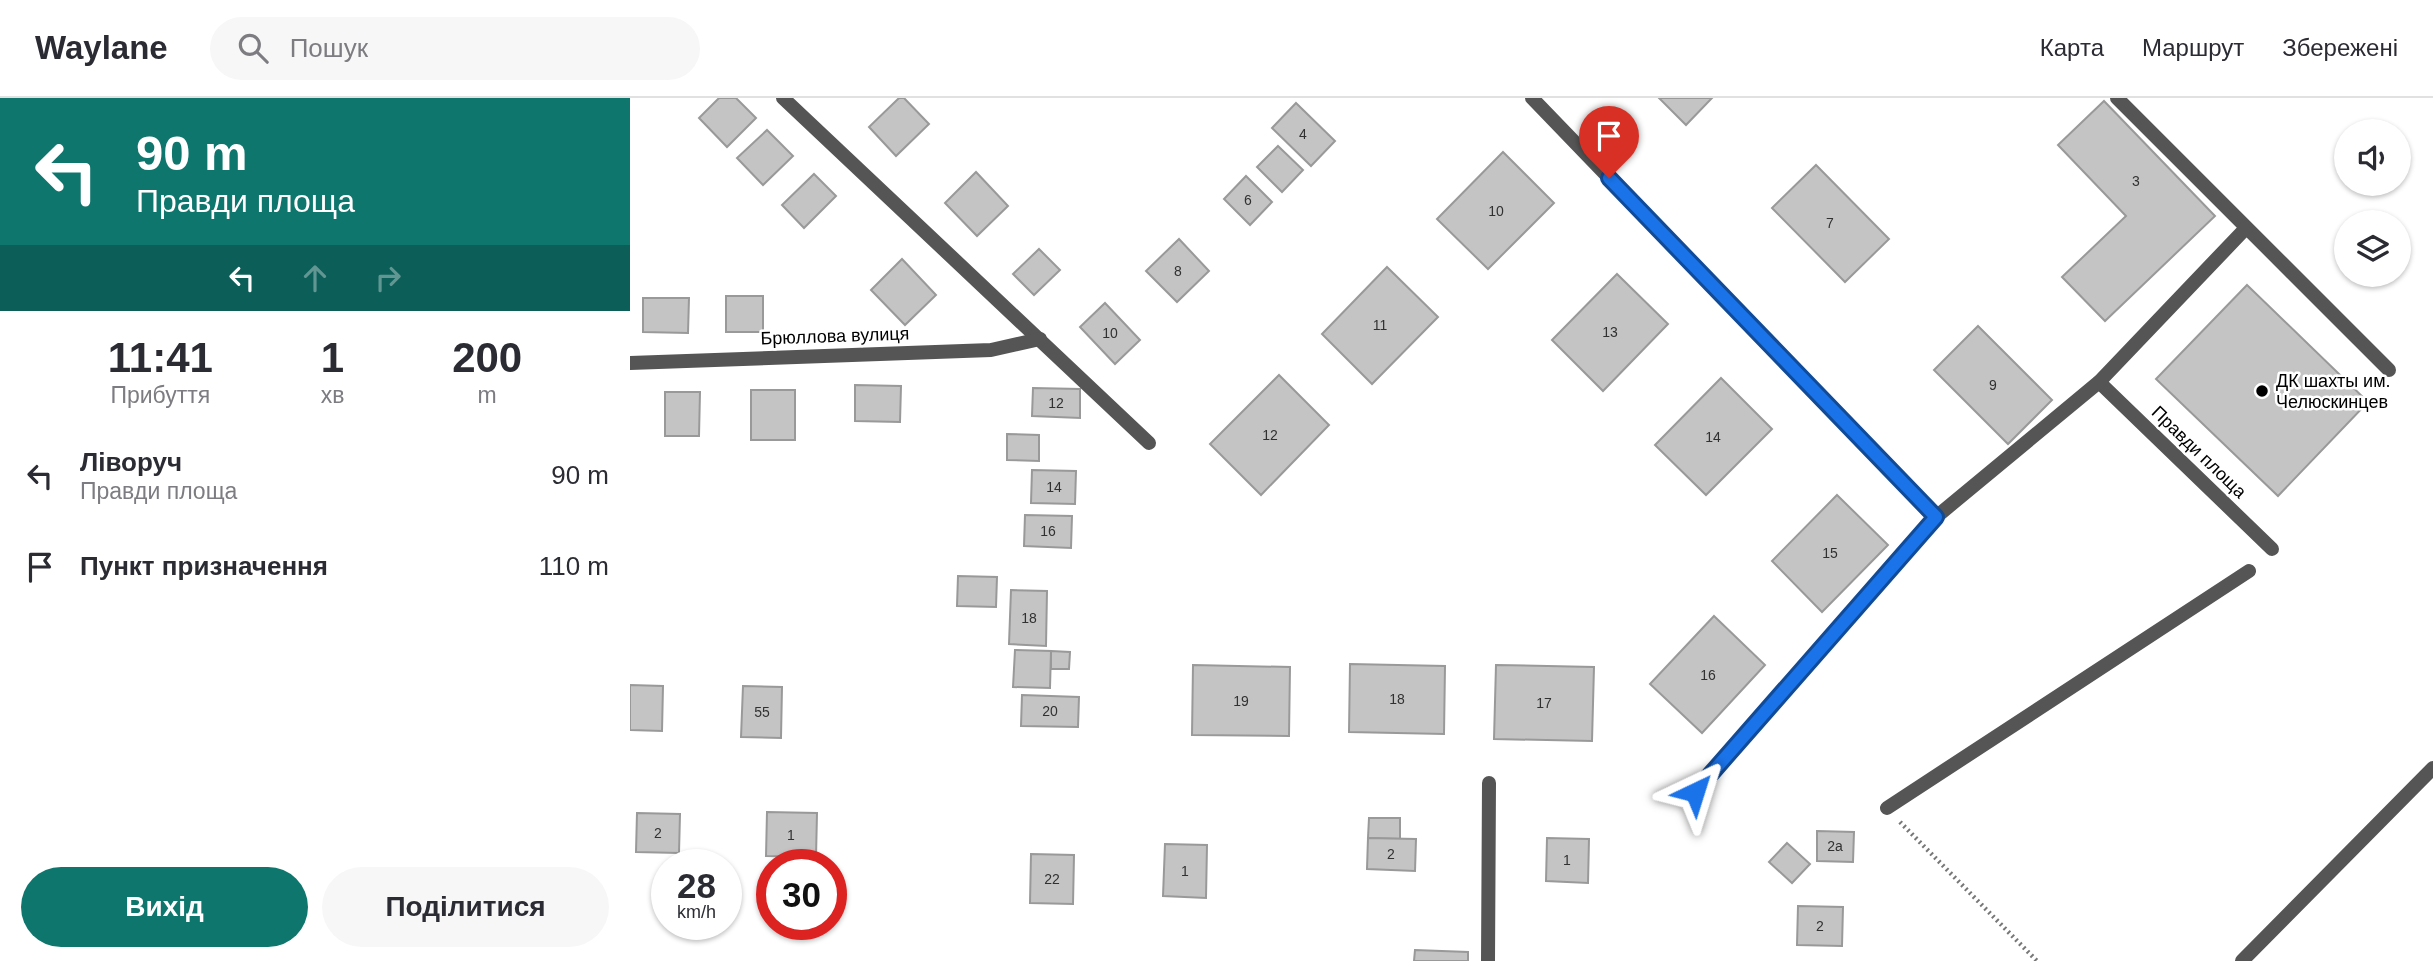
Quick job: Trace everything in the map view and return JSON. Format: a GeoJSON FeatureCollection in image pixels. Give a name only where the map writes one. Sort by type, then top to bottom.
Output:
{"type":"FeatureCollection","features":[{"type":"Feature","properties":{"kind":"street"},"geometry":{"type":"LineString","coordinates":[[783,98],[1149,443]]}},
{"type":"Feature","properties":{"kind":"street"},"geometry":{"type":"LineString","coordinates":[[1532,98],[1936,517]]}},
{"type":"Feature","properties":{"kind":"street"},"geometry":{"type":"LineString","coordinates":[[2117,98],[2389,370]]}},
{"type":"Feature","properties":{"kind":"street"},"geometry":{"type":"LineString","coordinates":[[1695,792],[1936,517],[2099,382],[2246,228]]}},
{"type":"Feature","properties":{"kind":"street","name":"Брюллова вулиця"},"geometry":{"type":"LineString","coordinates":[[630,363],[991,350],[1040,339]]}},
{"type":"Feature","properties":{"kind":"street","name":"Правди площа"},"geometry":{"type":"LineString","coordinates":[[2099,382],[2272,549]]}},
{"type":"Feature","properties":{"kind":"street"},"geometry":{"type":"LineString","coordinates":[[1887,808],[2249,571]]}},
{"type":"Feature","properties":{"kind":"street"},"geometry":{"type":"LineString","coordinates":[[2242,961],[2433,768]]}},
{"type":"Feature","properties":{"kind":"street"},"geometry":{"type":"LineString","coordinates":[[1489,783],[1489,961]]}},
{"type":"Feature","properties":{"kind":"path"},"geometry":{"type":"LineString","coordinates":[[1887,808],[2037,961]]}},
{"type":"Feature","properties":{"kind":"building"},"geometry":{"type":"Polygon","coordinates":[[[719,98],[736,98],[756,118],[727,147],[699,118],[719,98]]]}},
{"type":"Feature","properties":{"kind":"building"},"geometry":{"type":"Polygon","coordinates":[[[899,98],[904,98],[929,124],[896,156],[869,127],[899,98]]]}},
{"type":"Feature","properties":{"kind":"building"},"geometry":{"type":"Polygon","coordinates":[[[1659,98],[1712,98],[1686,125],[1659,98]]]}},
{"type":"Feature","properties":{"kind":"building"},"geometry":{"type":"Polygon","coordinates":[[[2104,101],[2215,216],[2105,321],[2062,277],[2126,216],[2058,145],[2104,101]]]}},
{"type":"Feature","properties":{"kind":"building"},"geometry":{"type":"Polygon","coordinates":[[[1296,103],[1335,141],[1311,166],[1272,128],[1296,103]]]}},
{"type":"Feature","properties":{"kind":"building"},"geometry":{"type":"Polygon","coordinates":[[[767,130],[793,156],[763,185],[737,158],[767,130]]]}},
{"type":"Feature","properties":{"kind":"building"},"geometry":{"type":"Polygon","coordinates":[[[1278,146],[1303,170],[1282,192],[1257,167],[1278,146]]]}},
{"type":"Feature","properties":{"kind":"building"},"geometry":{"type":"Polygon","coordinates":[[[1503,152],[1554,203],[1488,269],[1437,219],[1503,152]]]}},
{"type":"Feature","properties":{"kind":"building"},"geometry":{"type":"Polygon","coordinates":[[[1816,165],[1889,239],[1845,282],[1772,208],[1816,165]]]}},
{"type":"Feature","properties":{"kind":"building"},"geometry":{"type":"Polygon","coordinates":[[[976,172],[1008,206],[977,236],[945,203],[976,172]]]}},
{"type":"Feature","properties":{"kind":"building"},"geometry":{"type":"Polygon","coordinates":[[[814,174],[836,196],[804,228],[782,205],[814,174]]]}},
{"type":"Feature","properties":{"kind":"building"},"geometry":{"type":"Polygon","coordinates":[[[1246,176],[1272,202],[1250,225],[1224,199],[1246,176]]]}},
{"type":"Feature","properties":{"kind":"building"},"geometry":{"type":"Polygon","coordinates":[[[1179,239],[1209,271],[1177,302],[1146,271],[1179,239]]]}},
{"type":"Feature","properties":{"kind":"building"},"geometry":{"type":"Polygon","coordinates":[[[1039,249],[1060,270],[1034,295],[1013,274],[1039,249]]]}},
{"type":"Feature","properties":{"kind":"building"},"geometry":{"type":"Polygon","coordinates":[[[902,259],[936,295],[905,325],[871,290],[902,259]]]}},
{"type":"Feature","properties":{"kind":"building"},"geometry":{"type":"Polygon","coordinates":[[[1387,267],[1438,317],[1372,384],[1322,334],[1387,267]]]}},
{"type":"Feature","properties":{"kind":"building"},"geometry":{"type":"Polygon","coordinates":[[[1617,274],[1668,324],[1603,391],[1552,340],[1617,274]]]}},
{"type":"Feature","properties":{"kind":"building","name":"ДК шахты им. Челюскинцев"},"geometry":{"type":"Polygon","coordinates":[[[2247,285],[2368,402],[2278,496],[2156,379],[2247,285]]]}},
{"type":"Feature","properties":{"kind":"building"},"geometry":{"type":"Polygon","coordinates":[[[726,296],[763,296],[763,332],[726,332],[726,296]]]}},
{"type":"Feature","properties":{"kind":"building"},"geometry":{"type":"Polygon","coordinates":[[[643,298],[689,298],[688,333],[643,332],[643,298]]]}},
{"type":"Feature","properties":{"kind":"building"},"geometry":{"type":"Polygon","coordinates":[[[1105,303],[1140,340],[1115,364],[1080,327],[1105,303]]]}},
{"type":"Feature","properties":{"kind":"building"},"geometry":{"type":"Polygon","coordinates":[[[1978,326],[2052,400],[2008,444],[1934,370],[1978,326]]]}},
{"type":"Feature","properties":{"kind":"building"},"geometry":{"type":"Polygon","coordinates":[[[1279,375],[1329,425],[1261,495],[1210,444],[1279,375]]]}},
{"type":"Feature","properties":{"kind":"building"},"geometry":{"type":"Polygon","coordinates":[[[1721,378],[1772,429],[1706,495],[1655,445],[1721,378]]]}},
{"type":"Feature","properties":{"kind":"building"},"geometry":{"type":"Polygon","coordinates":[[[855,385],[901,386],[900,422],[855,421],[855,385]]]}},
{"type":"Feature","properties":{"kind":"building"},"geometry":{"type":"Polygon","coordinates":[[[1033,388],[1080,389],[1080,418],[1032,416],[1033,388]]]}},
{"type":"Feature","properties":{"kind":"building"},"geometry":{"type":"Polygon","coordinates":[[[751,390],[795,390],[795,440],[751,440],[751,390]]]}},
{"type":"Feature","properties":{"kind":"building"},"geometry":{"type":"Polygon","coordinates":[[[665,392],[700,392],[699,436],[665,436],[665,392]]]}},
{"type":"Feature","properties":{"kind":"building"},"geometry":{"type":"Polygon","coordinates":[[[1007,434],[1039,435],[1039,461],[1007,460],[1007,434]]]}},
{"type":"Feature","properties":{"kind":"building"},"geometry":{"type":"Polygon","coordinates":[[[1032,470],[1076,471],[1075,504],[1031,503],[1032,470]]]}},
{"type":"Feature","properties":{"kind":"building"},"geometry":{"type":"Polygon","coordinates":[[[1837,495],[1888,545],[1822,612],[1772,561],[1837,495]]]}},
{"type":"Feature","properties":{"kind":"building"},"geometry":{"type":"Polygon","coordinates":[[[1025,515],[1072,516],[1071,548],[1024,546],[1025,515]]]}},
{"type":"Feature","properties":{"kind":"building"},"geometry":{"type":"Polygon","coordinates":[[[958,576],[997,577],[996,607],[957,606],[958,576]]]}},
{"type":"Feature","properties":{"kind":"building"},"geometry":{"type":"Polygon","coordinates":[[[1011,590],[1047,591],[1046,646],[1009,644],[1011,590]]]}},
{"type":"Feature","properties":{"kind":"building"},"geometry":{"type":"Polygon","coordinates":[[[1714,616],[1765,665],[1702,733],[1650,684],[1714,616]]]}},
{"type":"Feature","properties":{"kind":"building"},"geometry":{"type":"Polygon","coordinates":[[[1015,650],[1051,651],[1050,688],[1013,687],[1015,650]]]}},
{"type":"Feature","properties":{"kind":"building"},"geometry":{"type":"Polygon","coordinates":[[[1051,651],[1070,652],[1069,669],[1051,669],[1051,651]]]}},
{"type":"Feature","properties":{"kind":"building"},"geometry":{"type":"Polygon","coordinates":[[[1350,664],[1445,666],[1444,734],[1349,732],[1350,664]]]}},
{"type":"Feature","properties":{"kind":"building"},"geometry":{"type":"Polygon","coordinates":[[[1193,665],[1290,667],[1289,736],[1192,735],[1193,665]]]}},
{"type":"Feature","properties":{"kind":"building"},"geometry":{"type":"Polygon","coordinates":[[[1496,665],[1594,667],[1592,741],[1494,739],[1496,665]]]}},
{"type":"Feature","properties":{"kind":"building"},"geometry":{"type":"Polygon","coordinates":[[[630,685],[663,686],[662,731],[630,730],[630,685]]]}},
{"type":"Feature","properties":{"kind":"building"},"geometry":{"type":"Polygon","coordinates":[[[743,686],[782,687],[781,738],[741,737],[743,686]]]}},
{"type":"Feature","properties":{"kind":"building"},"geometry":{"type":"Polygon","coordinates":[[[1022,695],[1079,697],[1078,727],[1021,726],[1022,695]]]}},
{"type":"Feature","properties":{"kind":"building"},"geometry":{"type":"Polygon","coordinates":[[[767,812],[817,813],[816,849],[766,849],[767,812]]]}},
{"type":"Feature","properties":{"kind":"building"},"geometry":{"type":"Polygon","coordinates":[[[637,813],[680,814],[679,849],[636,852],[637,813]]]}},
{"type":"Feature","properties":{"kind":"building"},"geometry":{"type":"Polygon","coordinates":[[[1369,818],[1400,818],[1400,839],[1368,838],[1369,818]]]}},
{"type":"Feature","properties":{"kind":"building"},"geometry":{"type":"Polygon","coordinates":[[[1817,831],[1854,832],[1853,862],[1817,861],[1817,831]]]}},
{"type":"Feature","properties":{"kind":"building"},"geometry":{"type":"Polygon","coordinates":[[[1368,838],[1416,839],[1415,871],[1367,869],[1368,838]]]}},
{"type":"Feature","properties":{"kind":"building"},"geometry":{"type":"Polygon","coordinates":[[[1547,838],[1589,839],[1588,883],[1546,881],[1547,838]]]}},
{"type":"Feature","properties":{"kind":"building"},"geometry":{"type":"Polygon","coordinates":[[[1787,843],[1810,864],[1792,883],[1769,862],[1787,843]]]}},
{"type":"Feature","properties":{"kind":"building"},"geometry":{"type":"Polygon","coordinates":[[[1165,844],[1207,845],[1206,898],[1163,896],[1165,844]]]}},
{"type":"Feature","properties":{"kind":"building"},"geometry":{"type":"Polygon","coordinates":[[[1031,854],[1074,855],[1073,904],[1030,903],[1031,854]]]}},
{"type":"Feature","properties":{"kind":"building"},"geometry":{"type":"Polygon","coordinates":[[[1798,906],[1843,907],[1842,946],[1797,945],[1798,906]]]}},
{"type":"Feature","properties":{"kind":"building"},"geometry":{"type":"Polygon","coordinates":[[[1415,950],[1468,952],[1468,961],[1414,961],[1415,950]]]}},
{"type":"Feature","properties":{"kind":"place","name":"ДК шахты им. Челюскинцев"},"geometry":{"type":"Point","coordinates":[2262,391]}},
{"type":"Feature","properties":{"kind":"route"},"geometry":{"type":"LineString","coordinates":[[1609,178],[1936,517],[1695,792]]}}]}
